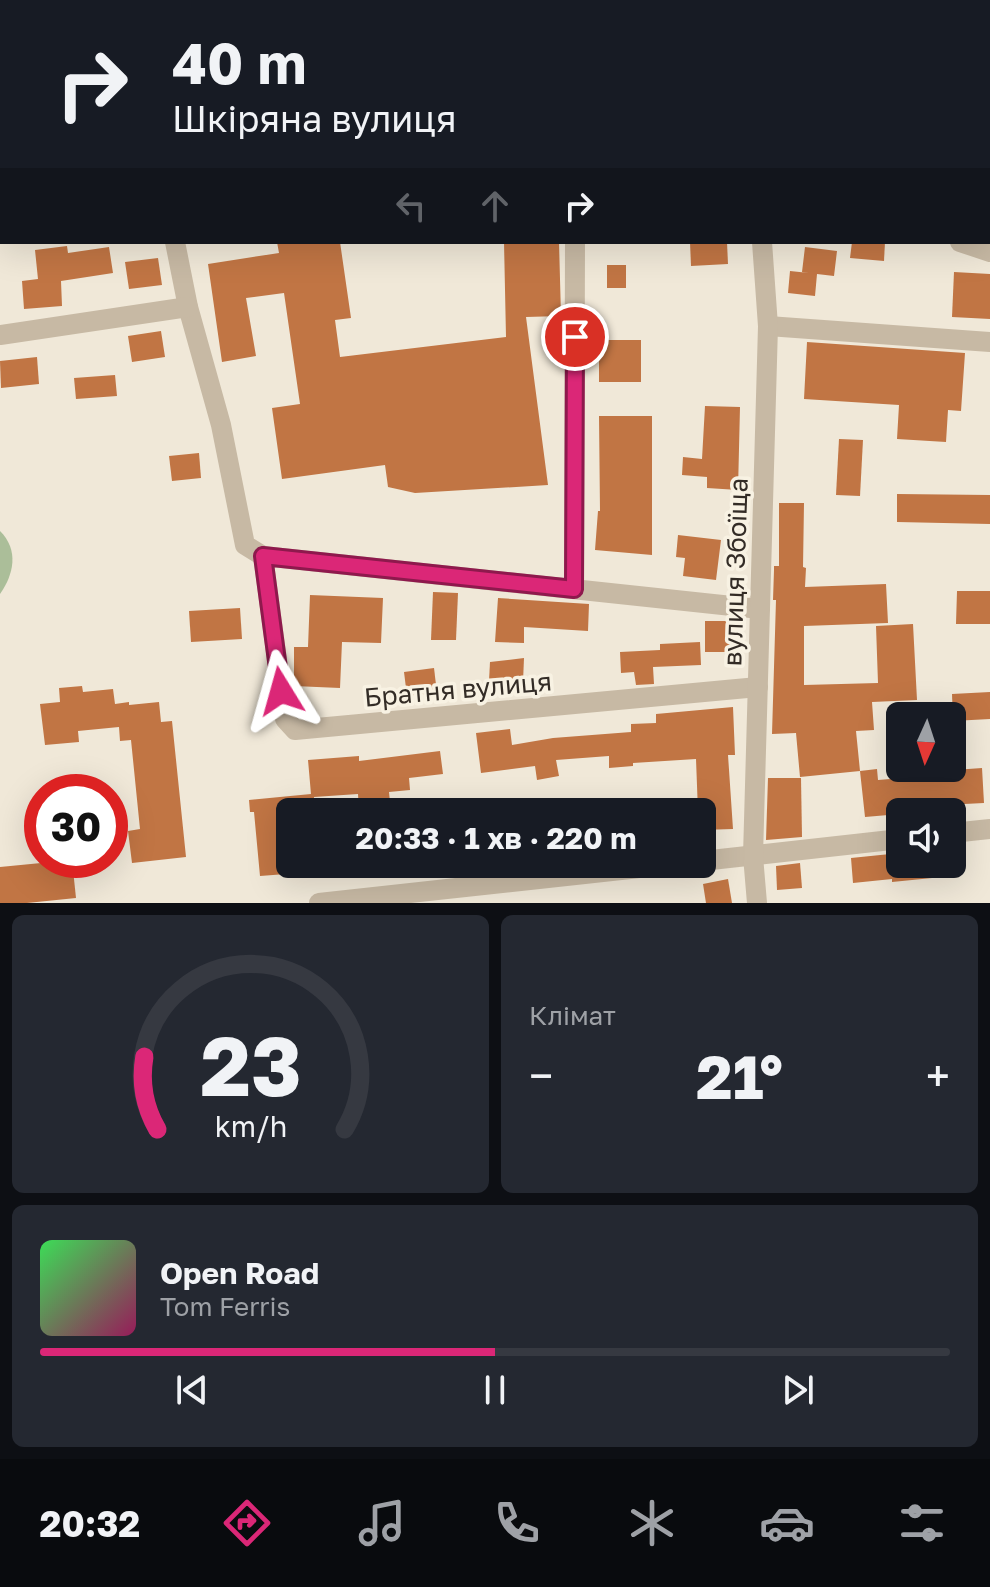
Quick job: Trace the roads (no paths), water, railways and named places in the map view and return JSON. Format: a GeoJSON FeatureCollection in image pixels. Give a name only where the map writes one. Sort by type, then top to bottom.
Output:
{"type":"FeatureCollection","features":[{"type":"Feature","properties":{"kind":"street"},"geometry":{"type":"LineString","coordinates":[[175,244],[188,307],[221,425],[245,545],[263,556],[760,609]]}},
{"type":"Feature","properties":{"kind":"street"},"geometry":{"type":"LineString","coordinates":[[574,589],[575,244]]}},
{"type":"Feature","properties":{"kind":"street","name":"вулиця Збоїща"},"geometry":{"type":"LineString","coordinates":[[757,903],[753,856],[768,326],[762,244]]}},
{"type":"Feature","properties":{"kind":"street"},"geometry":{"type":"LineString","coordinates":[[966,244],[990,252]]}},
{"type":"Feature","properties":{"kind":"street"},"geometry":{"type":"LineString","coordinates":[[0,335],[188,307]]}},
{"type":"Feature","properties":{"kind":"street"},"geometry":{"type":"LineString","coordinates":[[768,326],[990,342]]}},
{"type":"Feature","properties":{"kind":"street","name":"Братня вулиця"},"geometry":{"type":"LineString","coordinates":[[263,556],[285,719],[295,730],[758,687]]}},
{"type":"Feature","properties":{"kind":"street"},"geometry":{"type":"LineString","coordinates":[[966,832],[990,829]]}},
{"type":"Feature","properties":{"kind":"street"},"geometry":{"type":"LineString","coordinates":[[716,860],[886,841]]}},
{"type":"Feature","properties":{"kind":"street"},"geometry":{"type":"LineString","coordinates":[[319,903],[548,878]]}}]}
